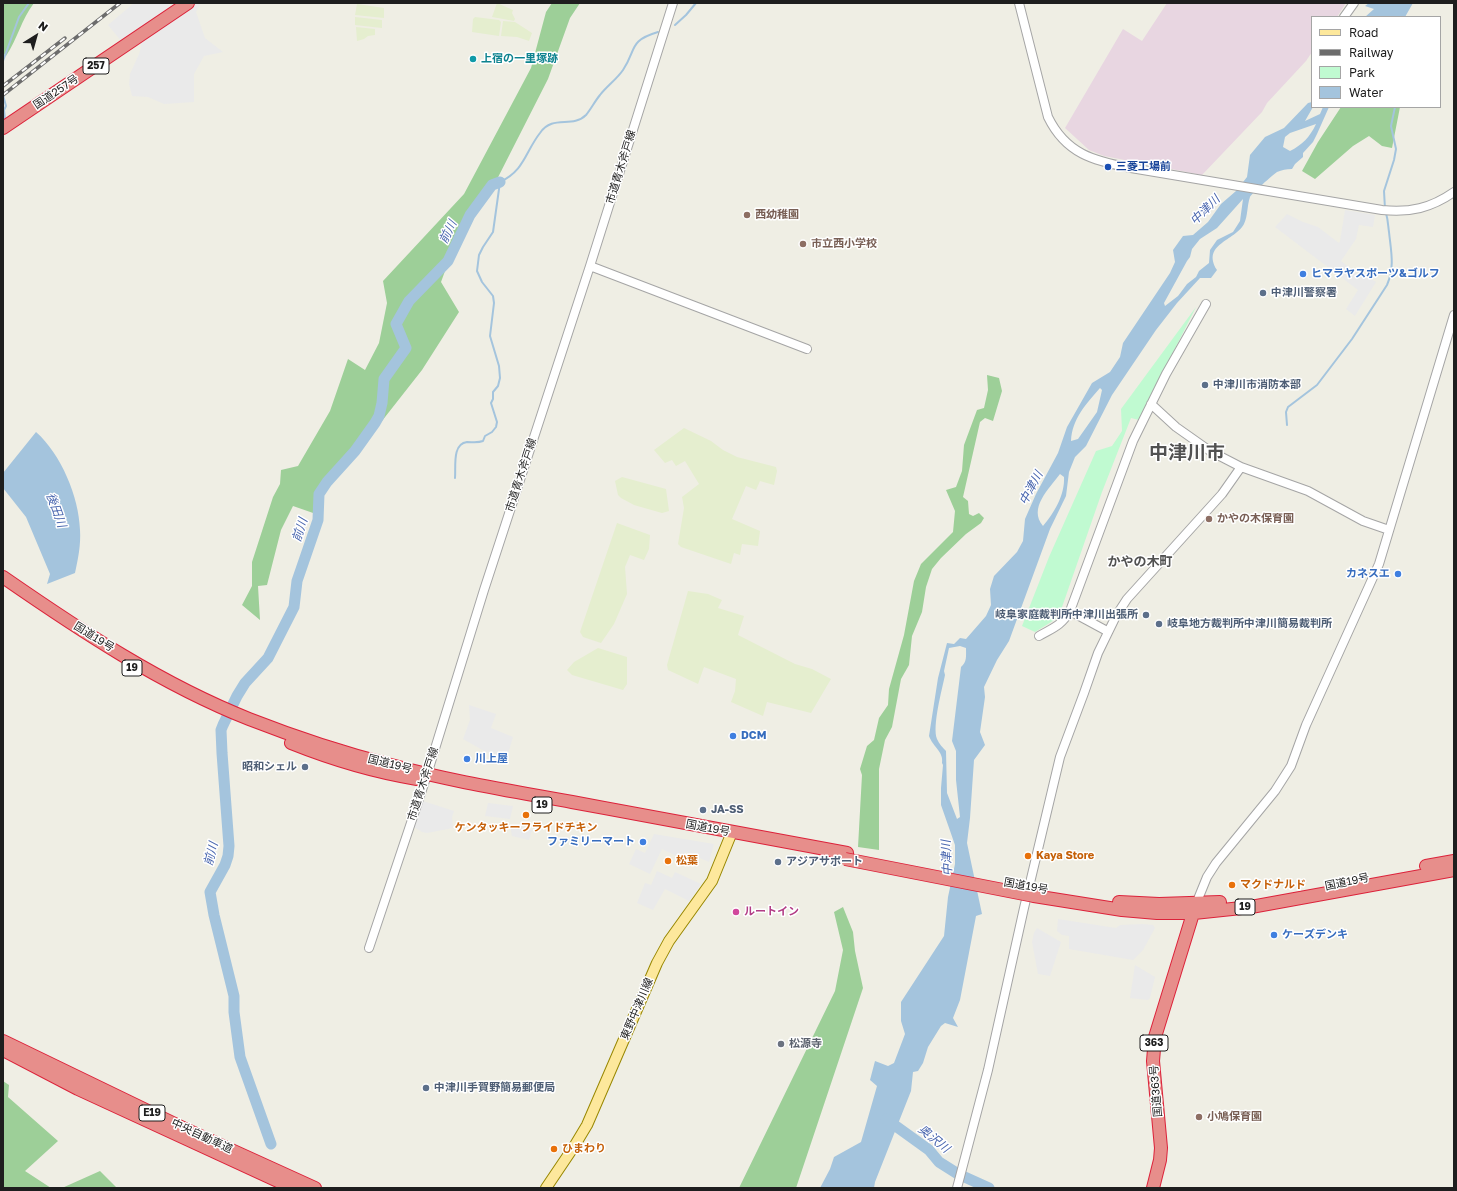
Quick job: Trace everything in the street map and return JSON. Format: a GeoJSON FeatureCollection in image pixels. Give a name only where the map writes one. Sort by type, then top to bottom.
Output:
{"type":"FeatureCollection","features":[{"type":"Feature","properties":{"kind":"highway","name":"国道257号"},"geometry":{"type":"LineString","coordinates":[[3,128],[188,3]]}},
{"type":"Feature","properties":{"kind":"highway","name":"国道19号"},"geometry":{"type":"LineString","coordinates":[[3,577],[28,599]]}},
{"type":"Feature","properties":{"kind":"highway","name":"国道19号"},"geometry":{"type":"LineString","coordinates":[[3,586],[214,707],[295,744],[340,760],[391,775],[426,777],[490,795],[846,856],[1122,910],[1157,913],[1284,895],[1454,861]]}},
{"type":"Feature","properties":{"kind":"highway","name":"国道19号"},"geometry":{"type":"LineString","coordinates":[[1195,908],[1251,907],[1454,870]]}},
{"type":"Feature","properties":{"kind":"highway","name":"国道363号"},"geometry":{"type":"LineString","coordinates":[[1153,1188],[1160,1160],[1161,1148],[1153,1060],[1155,1037],[1195,908]]}},
{"type":"Feature","properties":{"kind":"highway","name":"中央自動車道"},"geometry":{"type":"LineString","coordinates":[[3,1041],[298,1185]]}},
{"type":"Feature","properties":{"kind":"highway","name":"中央自動車道"},"geometry":{"type":"LineString","coordinates":[[3,1050],[78,1089],[298,1185],[315,1188]]}},
{"type":"Feature","properties":{"kind":"main road","name":"東野中津川線"},"geometry":{"type":"LineString","coordinates":[[546,1188],[587,1125],[661,955],[669,941],[712,881],[731,836]]}},
{"type":"Feature","properties":{"kind":"street","name":"市道青木斧戸線"},"geometry":{"type":"LineString","coordinates":[[369,948],[426,777],[513,498],[590,266],[673,3]]}},
{"type":"Feature","properties":{"kind":"street"},"geometry":{"type":"LineString","coordinates":[[1019,3],[1048,117],[1054,130],[1062,139],[1081,154],[1104,163],[1382,210],[1404,212],[1443,200],[1454,192]]}},
{"type":"Feature","properties":{"kind":"street"},"geometry":{"type":"LineString","coordinates":[[1345,16],[1354,3]]}},
{"type":"Feature","properties":{"kind":"street"},"geometry":{"type":"LineString","coordinates":[[590,266],[807,349]]}},
{"type":"Feature","properties":{"kind":"street"},"geometry":{"type":"LineString","coordinates":[[1039,636],[1056,627],[1062,622],[1070,611],[1133,441],[1151,404],[1206,304]]}},
{"type":"Feature","properties":{"kind":"street"},"geometry":{"type":"LineString","coordinates":[[1195,908],[1207,877],[1216,862],[1275,791],[1286,774],[1306,725],[1379,564],[1454,314]]}},
{"type":"Feature","properties":{"kind":"street"},"geometry":{"type":"LineString","coordinates":[[1151,404],[1176,427],[1210,451],[1241,467],[1308,491],[1363,521],[1389,530]]}},
{"type":"Feature","properties":{"kind":"street"},"geometry":{"type":"LineString","coordinates":[[957,1188],[986,1076],[1024,908],[1048,811],[1054,777],[1098,653],[1107,631],[1127,599],[1222,494],[1241,467]]}},
{"type":"Feature","properties":{"kind":"street"},"geometry":{"type":"LineString","coordinates":[[1070,611],[1107,631]]}},
{"type":"Feature","properties":{"kind":"shaded area"},"geometry":{"type":"Polygon","coordinates":[[[134,3],[167,3],[172,8],[122,42],[108,25],[134,3]]]}},
{"type":"Feature","properties":{"kind":"shaded area"},"geometry":{"type":"Polygon","coordinates":[[[194,3],[199,3],[200,5],[196,12],[205,38],[223,52],[204,56],[194,74],[194,102],[164,104],[148,97],[132,96],[129,84],[130,74],[139,54],[141,47],[140,40],[194,3]]]}},
{"type":"Feature","properties":{"kind":"shaded area"},"geometry":{"type":"Polygon","coordinates":[[[1167,3],[1346,3],[1338,16],[1311,16],[1311,54],[1306,61],[1267,103],[1262,112],[1202,175],[1104,156],[1089,150],[1065,128],[1123,29],[1142,41],[1167,3]]]}},
{"type":"Feature","properties":{"kind":"shaded area"},"geometry":{"type":"Polygon","coordinates":[[[1345,210],[1375,215],[1373,227],[1359,225],[1356,239],[1341,261],[1363,278],[1366,276],[1376,282],[1355,316],[1346,309],[1358,290],[1275,227],[1287,214],[1318,227],[1339,243],[1345,210]]]}},
{"type":"Feature","properties":{"kind":"shaded area"},"geometry":{"type":"Polygon","coordinates":[[[469,705],[496,714],[491,728],[513,737],[507,757],[486,752],[463,739],[470,720],[469,705]]]}},
{"type":"Feature","properties":{"kind":"shaded area"},"geometry":{"type":"Polygon","coordinates":[[[423,801],[454,811],[452,817],[453,828],[427,833],[414,827],[423,801]]]}},
{"type":"Feature","properties":{"kind":"shaded area"},"geometry":{"type":"Polygon","coordinates":[[[488,803],[513,806],[510,819],[485,816],[488,803]]]}},
{"type":"Feature","properties":{"kind":"shaded area"},"geometry":{"type":"Polygon","coordinates":[[[510,825],[532,830],[529,840],[512,836],[510,825]]]}},
{"type":"Feature","properties":{"kind":"shaded area"},"geometry":{"type":"Polygon","coordinates":[[[654,834],[714,844],[709,862],[686,852],[683,859],[662,849],[650,874],[629,864],[636,849],[645,853],[654,834]]]}},
{"type":"Feature","properties":{"kind":"shaded area"},"geometry":{"type":"Polygon","coordinates":[[[657,871],[672,878],[675,872],[701,884],[689,901],[665,889],[653,910],[637,903],[645,883],[651,885],[657,871]]]}},
{"type":"Feature","properties":{"kind":"shaded area"},"geometry":{"type":"Polygon","coordinates":[[[1058,919],[1116,928],[1120,925],[1143,924],[1153,925],[1155,928],[1143,950],[1133,960],[1069,949],[1069,936],[1062,935],[1057,931],[1058,919]]]}},
{"type":"Feature","properties":{"kind":"shaded area"},"geometry":{"type":"Polygon","coordinates":[[[1037,928],[1061,942],[1050,976],[1038,974],[1032,942],[1037,928]]]}},
{"type":"Feature","properties":{"kind":"shaded area"},"geometry":{"type":"Polygon","coordinates":[[[1135,965],[1155,977],[1150,998],[1148,1000],[1130,998],[1135,965]]]}},
{"type":"Feature","properties":{"kind":"green space"},"geometry":{"type":"Polygon","coordinates":[[[3,3],[34,3],[6,56],[3,53],[3,3]]]}},
{"type":"Feature","properties":{"kind":"green space"},"geometry":{"type":"Polygon","coordinates":[[[497,3],[513,10],[512,13],[515,19],[514,21],[492,17],[497,3]]]}},
{"type":"Feature","properties":{"kind":"green space"},"geometry":{"type":"Polygon","coordinates":[[[552,3],[580,3],[570,18],[548,79],[489,195],[460,230],[441,282],[459,312],[422,370],[378,426],[315,492],[316,514],[293,506],[281,530],[267,585],[258,586],[260,620],[242,605],[252,586],[252,562],[273,497],[280,484],[281,470],[298,466],[330,411],[348,359],[365,370],[379,343],[387,303],[383,281],[464,194],[531,68],[546,12],[552,3]]]}},
{"type":"Feature","properties":{"kind":"green space"},"geometry":{"type":"Polygon","coordinates":[[[357,4],[384,8],[384,18],[355,15],[357,4]]]}},
{"type":"Feature","properties":{"kind":"green space"},"geometry":{"type":"Polygon","coordinates":[[[355,17],[382,20],[382,28],[355,25],[355,17]]]}},
{"type":"Feature","properties":{"kind":"green space"},"geometry":{"type":"Polygon","coordinates":[[[475,17],[499,20],[501,22],[499,36],[472,32],[473,19],[475,17]]]}},
{"type":"Feature","properties":{"kind":"green space"},"geometry":{"type":"Polygon","coordinates":[[[503,21],[515,22],[532,33],[529,41],[517,37],[501,36],[503,21]]]}},
{"type":"Feature","properties":{"kind":"green space"},"geometry":{"type":"Polygon","coordinates":[[[356,27],[375,29],[375,35],[368,36],[357,41],[356,27]]]}},
{"type":"Feature","properties":{"kind":"green space"},"geometry":{"type":"Polygon","coordinates":[[[1340,108],[1400,108],[1392,148],[1382,146],[1369,136],[1353,146],[1315,179],[1302,171],[1318,142],[1340,108]]]}},
{"type":"Feature","properties":{"kind":"green space"},"geometry":{"type":"Polygon","coordinates":[[[1196,307],[1139,420],[1131,418],[1102,492],[1061,610],[1056,619],[1035,632],[1022,626],[1049,557],[1096,451],[1112,446],[1122,431],[1121,409],[1196,307]]]}},
{"type":"Feature","properties":{"kind":"green space"},"geometry":{"type":"Polygon","coordinates":[[[987,375],[999,378],[1002,391],[993,421],[985,418],[980,422],[963,497],[968,501],[969,514],[973,516],[979,513],[984,518],[981,523],[966,534],[941,558],[932,569],[926,587],[922,612],[912,636],[909,665],[901,679],[892,727],[885,740],[879,769],[879,850],[858,847],[862,775],[860,769],[867,746],[874,740],[879,718],[888,705],[889,689],[904,635],[914,581],[921,564],[953,532],[955,511],[946,490],[956,487],[962,471],[964,445],[977,410],[984,408],[988,390],[987,375]]]}},
{"type":"Feature","properties":{"kind":"green space"},"geometry":{"type":"Polygon","coordinates":[[[684,428],[711,441],[723,450],[737,457],[776,467],[777,471],[774,485],[760,481],[756,490],[746,486],[732,519],[760,531],[758,546],[742,544],[740,555],[734,553],[731,564],[681,547],[678,544],[684,508],[682,497],[699,484],[685,461],[676,466],[672,460],[665,463],[654,450],[684,428]]]}},
{"type":"Feature","properties":{"kind":"green space"},"geometry":{"type":"Polygon","coordinates":[[[622,477],[666,489],[669,511],[662,513],[634,505],[621,498],[618,495],[615,481],[622,477]]]}},
{"type":"Feature","properties":{"kind":"green space"},"geometry":{"type":"Polygon","coordinates":[[[617,523],[650,535],[649,549],[644,560],[630,555],[625,567],[627,594],[614,624],[601,643],[583,637],[580,632],[617,523]]]}},
{"type":"Feature","properties":{"kind":"green space"},"geometry":{"type":"Polygon","coordinates":[[[688,591],[708,594],[722,600],[718,608],[744,616],[738,635],[795,664],[812,669],[831,679],[811,713],[767,702],[763,716],[731,702],[735,691],[736,679],[704,667],[698,684],[668,670],[667,665],[688,591]]]}},
{"type":"Feature","properties":{"kind":"green space"},"geometry":{"type":"Polygon","coordinates":[[[598,648],[627,657],[627,684],[623,690],[572,675],[567,670],[574,662],[598,648]]]}},
{"type":"Feature","properties":{"kind":"green space"},"geometry":{"type":"Polygon","coordinates":[[[843,907],[853,932],[855,951],[863,988],[796,1188],[739,1188],[835,991],[843,950],[834,912],[843,907]]]}},
{"type":"Feature","properties":{"kind":"green space"},"geometry":{"type":"Polygon","coordinates":[[[3,1081],[9,1085],[8,1097],[58,1141],[25,1171],[51,1188],[3,1188],[3,1081]]]}},
{"type":"Feature","properties":{"kind":"green space"},"geometry":{"type":"Polygon","coordinates":[[[100,1171],[117,1188],[62,1188],[100,1171]]]}},
{"type":"Feature","properties":{"kind":"water"},"geometry":{"type":"Polygon","coordinates":[[[1369,3],[1413,3],[1406,16],[1366,16],[1374,9],[1365,6],[1369,3]]]}},
{"type":"Feature","properties":{"kind":"water"},"geometry":{"type":"Polygon","coordinates":[[[1311,102],[1311,108],[1312,108],[1305,121],[1320,114],[1323,108],[1329,108],[1313,142],[1303,153],[1303,157],[1292,169],[1277,172],[1250,197],[1244,224],[1240,230],[1221,244],[1213,254],[1213,261],[1217,270],[1211,278],[1200,278],[1177,303],[1156,330],[1112,395],[1086,446],[1075,457],[1069,472],[1066,496],[1050,529],[1009,641],[997,660],[984,687],[985,697],[980,732],[985,745],[974,760],[967,843],[982,914],[976,916],[960,1000],[953,1018],[958,1027],[945,1023],[941,1026],[928,1047],[923,1063],[918,1071],[913,1072],[911,1091],[875,1182],[874,1188],[820,1188],[830,1169],[834,1157],[861,1142],[877,1086],[870,1080],[875,1061],[888,1066],[894,1063],[905,1034],[901,1021],[901,1002],[944,936],[948,897],[955,864],[955,845],[941,805],[942,759],[940,753],[929,736],[938,678],[947,643],[954,644],[960,638],[966,639],[986,616],[991,605],[990,589],[994,576],[1017,552],[1023,541],[1025,519],[1036,494],[1058,453],[1067,427],[1092,383],[1110,372],[1120,357],[1123,343],[1170,273],[1175,262],[1173,250],[1183,236],[1193,235],[1208,222],[1221,204],[1236,191],[1247,177],[1250,155],[1265,137],[1284,128],[1308,103],[1311,102]],[[1316,124],[1290,133],[1285,137],[1283,147],[1290,151],[1298,146],[1311,133],[1316,124]],[[1243,199],[1217,228],[1200,239],[1192,249],[1190,257],[1164,303],[1165,306],[1178,296],[1187,284],[1196,277],[1199,271],[1209,263],[1210,250],[1217,240],[1233,232],[1240,221],[1243,199]],[[1100,388],[1085,406],[1077,419],[1071,441],[1078,439],[1097,412],[1102,390],[1100,388]],[[1060,474],[1046,492],[1039,506],[1039,519],[1043,526],[1061,497],[1064,477],[1060,474]],[[960,646],[949,648],[938,708],[936,733],[939,743],[946,751],[947,793],[957,819],[960,817],[956,780],[956,751],[952,741],[961,667],[965,661],[966,648],[960,646]]]}},
{"type":"Feature","properties":{"kind":"water"},"geometry":{"type":"Polygon","coordinates":[[[36,432],[53,452],[67,477],[76,504],[80,530],[80,547],[75,573],[47,584],[50,574],[26,517],[3,488],[3,473],[36,432]]]}},
{"type":"Feature","properties":{"kind":"waterway","name":"後田川"},"geometry":{"type":"LineString","coordinates":[[3,61],[19,17],[29,3]]}},
{"type":"Feature","properties":{"kind":"waterway","name":"前川"},"geometry":{"type":"LineString","coordinates":[[675,25],[696,3]]}},
{"type":"Feature","properties":{"kind":"waterway"},"geometry":{"type":"LineString","coordinates":[[455,478],[456,456],[459,447],[467,442],[483,441],[485,436],[492,432],[496,427],[497,422],[491,403],[493,399],[493,392],[498,386],[500,378],[499,366],[490,336],[494,303],[493,296],[482,282],[477,271],[479,255],[493,232],[500,182],[515,172],[520,166],[535,140],[545,127],[551,124],[575,121],[586,115],[600,95],[623,70],[637,42],[648,35],[658,32]]}},
{"type":"Feature","properties":{"kind":"waterway","name":"後田川"},"geometry":{"type":"LineString","coordinates":[[3,95],[6,106],[4,110],[5,119]]}},
{"type":"Feature","properties":{"kind":"waterway"},"geometry":{"type":"LineString","coordinates":[[1385,209],[1384,191],[1396,149],[1391,126],[1395,108]]}},
{"type":"Feature","properties":{"kind":"waterway","name":"前川"},"geometry":{"type":"LineString","coordinates":[[271,1144],[240,1057],[234,1012],[234,996],[214,915],[210,892],[225,865],[229,846],[221,730],[237,696],[245,683],[268,658],[294,607],[297,581],[318,520],[319,494],[327,482],[355,451],[379,416],[382,403],[384,379],[406,348],[396,324],[409,301],[448,261],[470,215],[492,185],[500,182]]}},
{"type":"Feature","properties":{"kind":"waterway"},"geometry":{"type":"LineString","coordinates":[[1287,425],[1286,412],[1288,407],[1317,385],[1352,339],[1387,285],[1391,272],[1392,259],[1386,213]]}},
{"type":"Feature","properties":{"kind":"waterway","name":"奥沢川"},"geometry":{"type":"LineString","coordinates":[[886,1119],[929,1150],[939,1162],[958,1174],[989,1188]]}},
{"type":"Feature","properties":{"kind":"railway"},"geometry":{"type":"LineString","coordinates":[[3,95],[120,3]]}},
{"type":"Feature","properties":{"kind":"railway"},"geometry":{"type":"LineString","coordinates":[[3,86],[65,38]]}},
{"type":"Feature","properties":{"kind":"place","name":"上宿の一里塚跡"},"geometry":{"type":"Point","coordinates":[473,59]}},
{"type":"Feature","properties":{"kind":"place","name":"三菱工場前"},"geometry":{"type":"Point","coordinates":[1108,167]}},
{"type":"Feature","properties":{"kind":"place","name":"西幼稚園"},"geometry":{"type":"Point","coordinates":[747,215]}},
{"type":"Feature","properties":{"kind":"place","name":"市立西小学校"},"geometry":{"type":"Point","coordinates":[803,244]}},
{"type":"Feature","properties":{"kind":"place","name":"ヒマラヤスポーツ&ゴルフ"},"geometry":{"type":"Point","coordinates":[1303,274]}},
{"type":"Feature","properties":{"kind":"place","name":"中津川警察署"},"geometry":{"type":"Point","coordinates":[1263,293]}},
{"type":"Feature","properties":{"kind":"place","name":"中津川市消防本部"},"geometry":{"type":"Point","coordinates":[1205,385]}},
{"type":"Feature","properties":{"kind":"place","name":"かやの木保育園"},"geometry":{"type":"Point","coordinates":[1209,519]}},
{"type":"Feature","properties":{"kind":"place","name":"カネスエ"},"geometry":{"type":"Point","coordinates":[1398,574]}},
{"type":"Feature","properties":{"kind":"place","name":"岐阜家庭裁判所中津川出張所"},"geometry":{"type":"Point","coordinates":[1146,615]}},
{"type":"Feature","properties":{"kind":"place","name":"岐阜地方裁判所中津川簡易裁判所"},"geometry":{"type":"Point","coordinates":[1159,624]}},
{"type":"Feature","properties":{"kind":"place","name":"DCM"},"geometry":{"type":"Point","coordinates":[733,736]}},
{"type":"Feature","properties":{"kind":"place","name":"川上屋"},"geometry":{"type":"Point","coordinates":[467,759]}},
{"type":"Feature","properties":{"kind":"place","name":"昭和シェル"},"geometry":{"type":"Point","coordinates":[305,767]}},
{"type":"Feature","properties":{"kind":"place","name":"JA-SS"},"geometry":{"type":"Point","coordinates":[703,810]}},
{"type":"Feature","properties":{"kind":"place","name":"ケンタッキーフライドチキン"},"geometry":{"type":"Point","coordinates":[526,815]}},
{"type":"Feature","properties":{"kind":"place","name":"ファミリーマート"},"geometry":{"type":"Point","coordinates":[643,842]}},
{"type":"Feature","properties":{"kind":"place","name":"Kaya Store"},"geometry":{"type":"Point","coordinates":[1028,856]}},
{"type":"Feature","properties":{"kind":"place","name":"松葉"},"geometry":{"type":"Point","coordinates":[668,861]}},
{"type":"Feature","properties":{"kind":"place","name":"アジアサポート"},"geometry":{"type":"Point","coordinates":[778,862]}},
{"type":"Feature","properties":{"kind":"place","name":"マクドナルド"},"geometry":{"type":"Point","coordinates":[1232,885]}},
{"type":"Feature","properties":{"kind":"place","name":"ルートイン"},"geometry":{"type":"Point","coordinates":[736,912]}},
{"type":"Feature","properties":{"kind":"place","name":"ケーズデンキ"},"geometry":{"type":"Point","coordinates":[1274,935]}},
{"type":"Feature","properties":{"kind":"place","name":"松源寺"},"geometry":{"type":"Point","coordinates":[781,1044]}},
{"type":"Feature","properties":{"kind":"place","name":"中津川手賀野簡易郵便局"},"geometry":{"type":"Point","coordinates":[426,1088]}},
{"type":"Feature","properties":{"kind":"place","name":"小鳩保育園"},"geometry":{"type":"Point","coordinates":[1199,1117]}},
{"type":"Feature","properties":{"kind":"place","name":"ひまわり"},"geometry":{"type":"Point","coordinates":[554,1149]}},
{"type":"Feature","properties":{"kind":"district","name":"中津川市"},"geometry":{"type":"Point","coordinates":[1187,453]}},
{"type":"Feature","properties":{"kind":"district","name":"かやの木町"},"geometry":{"type":"Point","coordinates":[1140,562]}},
{"type":"Feature","properties":{"kind":"water label","name":"中津川"},"geometry":{"type":"Point","coordinates":[1205,210]}},
{"type":"Feature","properties":{"kind":"water label","name":"中津川"},"geometry":{"type":"Point","coordinates":[1031,488]}},
{"type":"Feature","properties":{"kind":"water label","name":"中津川"},"geometry":{"type":"Point","coordinates":[947,858]}}]}
